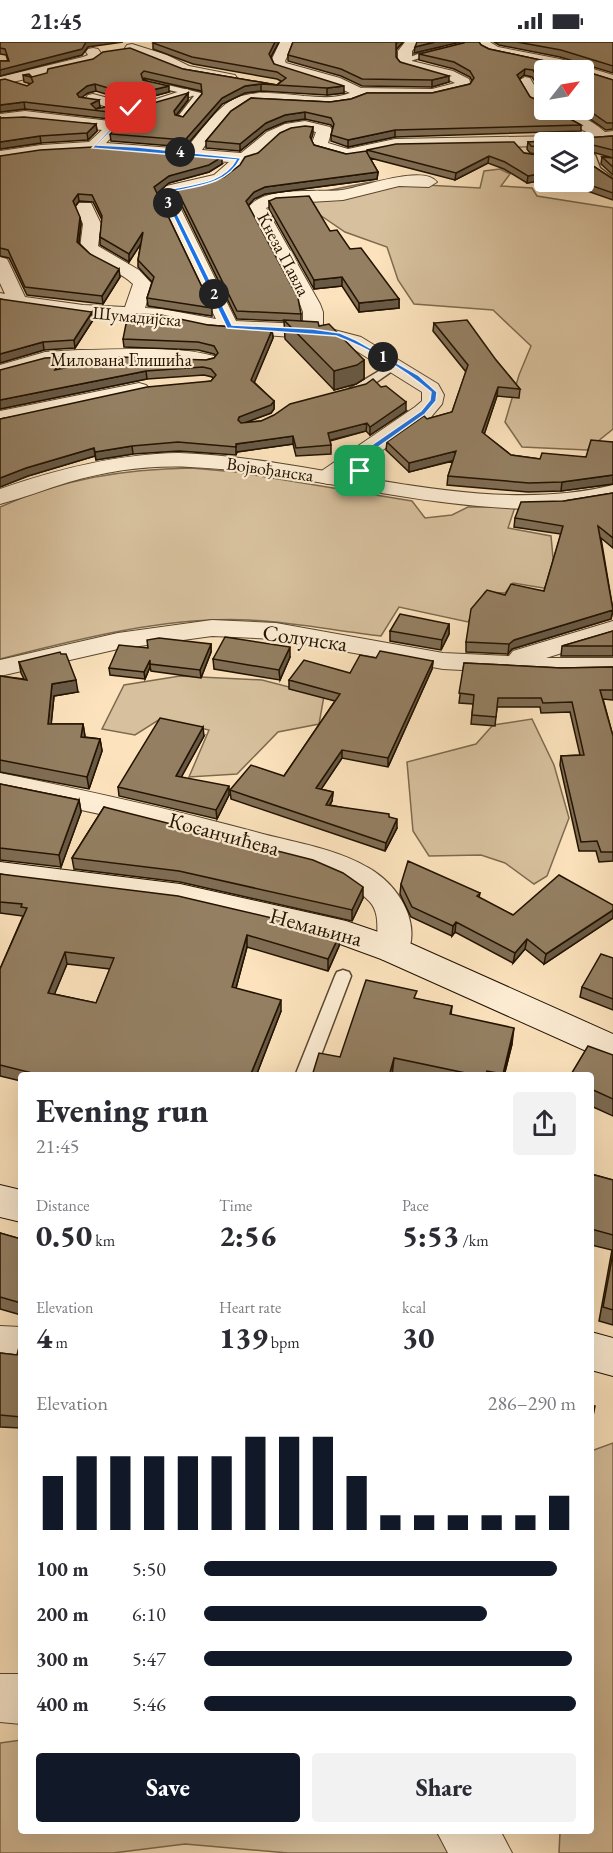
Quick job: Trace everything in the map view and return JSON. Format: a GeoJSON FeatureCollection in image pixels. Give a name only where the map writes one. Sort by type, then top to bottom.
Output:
{"type":"FeatureCollection","features":[{"type":"Feature","properties":{"kind":"street"},"geometry":{"type":"LineString","coordinates":[[16,63],[100,50],[132,48],[153,42]]}},
{"type":"Feature","properties":{"kind":"street"},"geometry":{"type":"LineString","coordinates":[[287,42],[278,61],[281,66],[327,79],[360,92],[432,93],[464,85],[464,82],[456,77],[410,65],[404,61],[405,51],[412,42]]}},
{"type":"Feature","properties":{"kind":"street"},"geometry":{"type":"LineString","coordinates":[[483,42],[486,47],[494,50],[555,62],[613,80]]}},
{"type":"Feature","properties":{"kind":"street"},"geometry":{"type":"LineString","coordinates":[[132,48],[185,69],[279,86]]}},
{"type":"Feature","properties":{"kind":"street"},"geometry":{"type":"LineString","coordinates":[[1,81],[38,75],[96,56],[100,50]]}},
{"type":"Feature","properties":{"kind":"street"},"geometry":{"type":"LineString","coordinates":[[525,81],[534,98]]}},
{"type":"Feature","properties":{"kind":"street"},"geometry":{"type":"LineString","coordinates":[[190,153],[224,115],[241,100],[261,98],[335,101],[355,96],[360,92]]}},
{"type":"Feature","properties":{"kind":"street"},"geometry":{"type":"LineString","coordinates":[[93,101],[123,107],[156,104],[187,93]]}},
{"type":"Feature","properties":{"kind":"street"},"geometry":{"type":"LineString","coordinates":[[93,147],[113,126],[123,107]]}},
{"type":"Feature","properties":{"kind":"street"},"geometry":{"type":"LineString","coordinates":[[3,118],[26,116],[113,126]]}},
{"type":"Feature","properties":{"kind":"street"},"geometry":{"type":"LineString","coordinates":[[576,120],[608,137]]}},
{"type":"Feature","properties":{"kind":"street"},"geometry":{"type":"LineString","coordinates":[[0,156],[39,150],[93,147],[239,158],[248,157],[277,132],[299,126],[322,129],[324,133],[321,146],[340,153],[354,153],[395,144],[534,144]]}},
{"type":"Feature","properties":{"kind":"street"},"geometry":{"type":"LineString","coordinates":[[230,327],[165,195],[168,191],[220,179],[234,168],[239,158]]}},
{"type":"Feature","properties":{"kind":"street","name":"Кнеза Павла"},"geometry":{"type":"LineString","coordinates":[[313,331],[313,312],[310,304],[257,208],[260,204],[274,199],[343,195],[399,181],[429,182]]}},
{"type":"Feature","properties":{"kind":"street"},"geometry":{"type":"LineString","coordinates":[[85,207],[92,224],[89,248],[111,264],[138,277],[143,284],[135,304],[135,314]]}},
{"type":"Feature","properties":{"kind":"street"},"geometry":{"type":"LineString","coordinates":[[0,263],[16,298],[6,300]]}},
{"type":"Feature","properties":{"kind":"street","name":"Шумадијска"},"geometry":{"type":"LineString","coordinates":[[6,300],[92,334],[135,314],[172,316],[209,326],[313,331],[349,339],[402,358],[434,392],[433,401],[423,412],[328,477]]}},
{"type":"Feature","properties":{"kind":"street","name":"Милована Глишића"},"geometry":{"type":"LineString","coordinates":[[0,371],[45,358],[92,334],[171,357],[207,360]]}},
{"type":"Feature","properties":{"kind":"street"},"geometry":{"type":"LineString","coordinates":[[0,417],[159,387]]}},
{"type":"Feature","properties":{"kind":"street","name":"Војвођанска"},"geometry":{"type":"LineString","coordinates":[[0,497],[51,479],[116,464],[168,460],[220,462],[328,477],[442,497],[535,503],[581,501],[613,492]]}},
{"type":"Feature","properties":{"kind":"street"},"geometry":{"type":"LineString","coordinates":[[353,461],[379,486]]}},
{"type":"Feature","properties":{"kind":"street","name":"Солунска"},"geometry":{"type":"LineString","coordinates":[[0,668],[118,641],[212,628],[276,632],[443,662],[561,667],[613,666]]}},
{"type":"Feature","properties":{"kind":"street"},"geometry":{"type":"LineString","coordinates":[[495,664],[613,629]]}},
{"type":"Feature","properties":{"kind":"street","name":"Косанчићева"},"geometry":{"type":"LineString","coordinates":[[0,783],[124,808],[212,830],[339,867],[375,888],[388,903],[394,925],[393,950]]}},
{"type":"Feature","properties":{"kind":"street","name":"Немањина"},"geometry":{"type":"LineString","coordinates":[[0,873],[180,895],[346,933],[393,950],[612,1045]]}},
{"type":"Feature","properties":{"kind":"street"},"geometry":{"type":"LineString","coordinates":[[0,1201],[18,1205]]}},
{"type":"Feature","properties":{"kind":"street"},"geometry":{"type":"LineString","coordinates":[[0,1345],[18,1346]]}},
{"type":"Feature","properties":{"kind":"street"},"geometry":{"type":"LineString","coordinates":[[594,1353],[613,1357]]}},
{"type":"Feature","properties":{"kind":"street"},"geometry":{"type":"LineString","coordinates":[[0,1698],[18,1699]]}},
{"type":"Feature","properties":{"kind":"street"},"geometry":{"type":"LineString","coordinates":[[465,1834],[486,1853]]}},
{"type":"Feature","properties":{"kind":"lane"},"geometry":{"type":"LineString","coordinates":[[404,61],[425,52],[452,48]]}},
{"type":"Feature","properties":{"kind":"lane"},"geometry":{"type":"LineString","coordinates":[[1,81],[18,85]]}},
{"type":"Feature","properties":{"kind":"lane"},"geometry":{"type":"LineString","coordinates":[[147,82],[198,97],[180,119]]}},
{"type":"Feature","properties":{"kind":"lane"},"geometry":{"type":"LineString","coordinates":[[594,158],[602,161]]}},
{"type":"Feature","properties":{"kind":"lane"},"geometry":{"type":"LineString","coordinates":[[594,166],[613,182]]}},
{"type":"Feature","properties":{"kind":"lane"},"geometry":{"type":"LineString","coordinates":[[339,393],[361,388],[402,358]]}},
{"type":"Feature","properties":{"kind":"lane"},"geometry":{"type":"LineString","coordinates":[[306,1072],[344,976]]}},
{"type":"Feature","properties":{"kind":"shaded area"},"geometry":{"type":"Polygon","coordinates":[[[500,169],[510,174],[501,186],[532,188],[537,196],[613,208],[613,429],[587,450],[522,447],[505,422],[519,375],[531,346],[493,310],[414,304],[398,280],[387,247],[345,232],[320,215],[306,195],[370,182],[480,188],[484,171],[500,169]]]}},
{"type":"Feature","properties":{"kind":"shaded area"},"geometry":{"type":"Polygon","coordinates":[[[191,468],[236,472],[412,501],[425,518],[452,515],[468,507],[515,507],[508,528],[551,536],[556,590],[513,583],[505,593],[485,592],[468,622],[399,607],[381,636],[266,621],[218,620],[123,630],[0,659],[0,507],[47,489],[94,477],[117,473],[191,468]]]}},
{"type":"Feature","properties":{"kind":"shaded area"},"geometry":{"type":"Polygon","coordinates":[[[180,676],[262,680],[324,696],[319,724],[278,732],[237,774],[189,777],[209,730],[160,719],[135,735],[102,729],[124,685],[180,676]]]}},
{"type":"Feature","properties":{"kind":"shaded area"},"geometry":{"type":"Polygon","coordinates":[[[532,719],[554,765],[569,818],[547,876],[534,884],[505,863],[481,855],[429,856],[413,831],[407,762],[476,744],[493,725],[532,719]]]}},
{"type":"Feature","properties":{"kind":"shaded area"},"geometry":{"type":"Polygon","coordinates":[[[613,1443],[613,1853],[559,1853],[560,1834],[594,1834],[594,1450],[613,1443]]]}},
{"type":"Feature","properties":{"kind":"shaded area"},"geometry":{"type":"Polygon","coordinates":[[[18,1740],[18,1834],[439,1834],[467,1853],[288,1853],[185,1844],[113,1853],[0,1853],[0,1743],[18,1740]]]}},
{"type":"Feature","properties":{"kind":"building"},"geometry":{"type":"Polygon","coordinates":[[[0,42],[86,42],[82,49],[0,70],[0,61],[9,61],[5,49],[0,48],[0,42]]]}},
{"type":"Feature","properties":{"kind":"building"},"geometry":{"type":"Polygon","coordinates":[[[275,42],[269,54],[274,64],[344,86],[327,88],[277,85],[286,78],[277,72],[192,57],[153,43],[275,42]]]}},
{"type":"Feature","properties":{"kind":"building"},"geometry":{"type":"Polygon","coordinates":[[[293,42],[398,42],[396,43],[396,57],[400,62],[449,76],[432,80],[362,79],[341,69],[288,55],[293,42]]]}},
{"type":"Feature","properties":{"kind":"building"},"geometry":{"type":"Polygon","coordinates":[[[417,42],[435,42],[415,47],[417,42]]]}},
{"type":"Feature","properties":{"kind":"building"},"geometry":{"type":"Polygon","coordinates":[[[479,42],[489,49],[540,60],[534,60],[534,72],[525,69],[517,75],[530,97],[534,99],[534,120],[572,120],[581,125],[395,130],[348,140],[331,135],[334,124],[331,118],[305,112],[285,115],[266,123],[240,144],[206,141],[231,111],[251,98],[330,102],[351,99],[367,93],[432,93],[470,84],[474,78],[470,71],[454,62],[419,54],[464,43],[479,42]]]}},
{"type":"Feature","properties":{"kind":"building"},"geometry":{"type":"Polygon","coordinates":[[[517,42],[613,42],[613,66],[594,60],[561,50],[517,42]]]}},
{"type":"Feature","properties":{"kind":"building"},"geometry":{"type":"Polygon","coordinates":[[[130,48],[183,69],[277,85],[245,86],[222,98],[185,140],[110,134],[136,108],[188,93],[174,111],[175,115],[183,117],[202,94],[201,84],[144,71],[141,74],[143,80],[169,86],[131,95],[95,84],[87,86],[77,94],[79,97],[99,100],[91,104],[96,109],[115,105],[109,112],[24,102],[0,105],[0,80],[5,79],[27,86],[33,82],[31,77],[23,75],[29,74],[32,77],[47,73],[48,69],[93,59],[103,52],[130,48]]]}},
{"type":"Feature","properties":{"kind":"building"},"geometry":{"type":"Polygon","coordinates":[[[594,74],[613,80],[613,123],[607,123],[594,114],[594,74]]]}},
{"type":"Feature","properties":{"kind":"building"},"geometry":{"type":"Polygon","coordinates":[[[0,117],[96,124],[87,133],[40,136],[0,142],[0,117]]]}},
{"type":"Feature","properties":{"kind":"building"},"geometry":{"type":"Polygon","coordinates":[[[313,127],[310,137],[314,145],[346,154],[366,151],[378,172],[265,187],[254,192],[246,201],[298,298],[301,314],[237,311],[177,190],[224,177],[240,165],[245,157],[258,153],[280,133],[291,128],[313,127]]]}},
{"type":"Feature","properties":{"kind":"building"},"geometry":{"type":"Polygon","coordinates":[[[613,136],[613,150],[594,145],[594,137],[613,136]]]}},
{"type":"Feature","properties":{"kind":"building"},"geometry":{"type":"Polygon","coordinates":[[[514,142],[524,153],[534,154],[534,175],[528,176],[505,162],[489,156],[456,173],[367,150],[396,144],[514,142]]]}},
{"type":"Feature","properties":{"kind":"building"},"geometry":{"type":"Polygon","coordinates":[[[93,147],[222,157],[209,165],[169,176],[154,187],[212,308],[147,298],[154,277],[138,260],[143,232],[129,254],[100,237],[102,216],[92,195],[78,194],[73,201],[80,217],[77,242],[90,254],[119,269],[102,296],[25,287],[8,250],[0,248],[0,156],[40,150],[93,147]]]}},
{"type":"Feature","properties":{"kind":"building"},"geometry":{"type":"Polygon","coordinates":[[[602,157],[613,158],[613,167],[602,157]]]}},
{"type":"Feature","properties":{"kind":"building"},"geometry":{"type":"Polygon","coordinates":[[[594,167],[613,179],[613,193],[594,186],[594,167]]]}},
{"type":"Feature","properties":{"kind":"building"},"geometry":{"type":"Polygon","coordinates":[[[309,196],[330,231],[337,230],[350,249],[361,248],[399,299],[359,303],[342,277],[314,280],[269,201],[276,198],[309,196]]]}},
{"type":"Feature","properties":{"kind":"building"},"geometry":{"type":"Polygon","coordinates":[[[0,299],[92,312],[74,340],[43,342],[0,354],[0,299]]]}},
{"type":"Feature","properties":{"kind":"building"},"geometry":{"type":"Polygon","coordinates":[[[128,314],[161,315],[208,325],[272,330],[251,380],[274,401],[271,405],[239,417],[238,420],[241,423],[261,421],[290,404],[366,384],[373,379],[381,387],[386,386],[406,402],[370,427],[367,423],[328,433],[331,445],[296,448],[293,436],[236,444],[236,447],[178,442],[95,452],[94,448],[0,478],[0,419],[147,387],[211,381],[216,375],[211,369],[203,367],[146,371],[0,400],[0,370],[45,358],[63,357],[55,370],[120,357],[206,360],[214,358],[218,353],[214,346],[198,342],[123,339],[128,314]]]}},
{"type":"Feature","properties":{"kind":"building"},"geometry":{"type":"Polygon","coordinates":[[[284,320],[318,322],[319,326],[329,324],[364,360],[357,365],[334,371],[284,320]]]}},
{"type":"Feature","properties":{"kind":"building"},"geometry":{"type":"Polygon","coordinates":[[[467,320],[520,389],[498,387],[482,432],[511,455],[540,459],[542,453],[586,457],[591,440],[613,442],[613,475],[562,482],[529,483],[448,476],[456,451],[409,463],[387,442],[424,416],[427,419],[452,412],[468,365],[434,323],[467,320]]]}},
{"type":"Feature","properties":{"kind":"building"},"geometry":{"type":"Polygon","coordinates":[[[613,493],[613,538],[598,526],[613,610],[514,640],[509,644],[466,642],[471,609],[487,590],[505,595],[511,584],[544,591],[563,526],[515,518],[521,502],[564,501],[613,493]]]}},
{"type":"Feature","properties":{"kind":"building"},"geometry":{"type":"Polygon","coordinates":[[[400,614],[449,624],[442,640],[390,631],[400,614]]]}},
{"type":"Feature","properties":{"kind":"building"},"geometry":{"type":"Polygon","coordinates":[[[613,631],[613,646],[562,646],[613,631]]]}},
{"type":"Feature","properties":{"kind":"building"},"geometry":{"type":"Polygon","coordinates":[[[225,637],[290,647],[279,670],[213,659],[225,637]]]}},
{"type":"Feature","properties":{"kind":"building"},"geometry":{"type":"Polygon","coordinates":[[[159,638],[211,644],[200,670],[150,664],[150,660],[144,672],[109,668],[119,645],[148,648],[147,640],[159,638]]]}},
{"type":"Feature","properties":{"kind":"building"},"geometry":{"type":"Polygon","coordinates":[[[380,651],[433,661],[388,758],[342,750],[316,788],[333,792],[326,805],[389,814],[389,817],[397,819],[386,843],[230,790],[251,765],[284,776],[340,694],[289,680],[304,660],[350,673],[360,655],[376,658],[380,651]]]}},
{"type":"Feature","properties":{"kind":"building"},"geometry":{"type":"Polygon","coordinates":[[[60,652],[66,654],[76,680],[52,684],[48,724],[83,724],[81,737],[100,739],[87,777],[0,760],[0,676],[27,680],[19,662],[60,652]]]}},
{"type":"Feature","properties":{"kind":"building"},"geometry":{"type":"Polygon","coordinates":[[[464,663],[561,668],[613,667],[613,690],[600,690],[613,736],[613,852],[601,852],[597,841],[581,842],[561,756],[584,755],[572,702],[543,703],[541,698],[498,698],[496,717],[472,715],[474,695],[459,693],[464,663]]]}},
{"type":"Feature","properties":{"kind":"building"},"geometry":{"type":"Polygon","coordinates":[[[160,718],[203,727],[176,776],[229,786],[216,810],[118,787],[160,718]]]}},
{"type":"Feature","properties":{"kind":"building"},"geometry":{"type":"Polygon","coordinates":[[[0,784],[79,800],[59,855],[0,848],[0,784]]]}},
{"type":"Feature","properties":{"kind":"building"},"geometry":{"type":"Polygon","coordinates":[[[104,807],[313,860],[343,873],[363,887],[352,910],[179,871],[72,858],[104,807]]]}},
{"type":"Feature","properties":{"kind":"building"},"geometry":{"type":"Polygon","coordinates":[[[408,861],[480,893],[477,896],[513,915],[559,875],[613,905],[613,910],[546,954],[527,939],[515,953],[456,922],[453,926],[412,907],[401,884],[408,861]]]}},
{"type":"Feature","properties":{"kind":"building"},"geometry":{"type":"Polygon","coordinates":[[[0,874],[178,896],[340,934],[328,959],[247,935],[232,987],[281,1000],[252,1072],[28,1072],[0,1065],[0,969],[27,908],[21,907],[22,904],[0,902],[0,874]],[[65,952],[48,993],[96,1003],[114,958],[65,952]]]}},
{"type":"Feature","properties":{"kind":"building"},"geometry":{"type":"Polygon","coordinates":[[[601,954],[613,958],[613,999],[582,987],[601,954]]]}},
{"type":"Feature","properties":{"kind":"building"},"geometry":{"type":"Polygon","coordinates":[[[366,980],[417,991],[414,998],[452,1006],[450,1014],[514,1028],[503,1072],[461,1072],[394,1058],[390,1072],[313,1072],[319,1053],[340,1057],[366,980]]]}},
{"type":"Feature","properties":{"kind":"building"},"geometry":{"type":"Polygon","coordinates":[[[588,1046],[613,1055],[613,1099],[594,1090],[594,1072],[572,1072],[588,1046]]]}},
{"type":"Feature","properties":{"kind":"building"},"geometry":{"type":"Polygon","coordinates":[[[594,1175],[613,1180],[613,1235],[594,1230],[594,1175]]]}},
{"type":"Feature","properties":{"kind":"building"},"geometry":{"type":"Polygon","coordinates":[[[0,1233],[18,1238],[18,1302],[0,1297],[0,1233]]]}},
{"type":"Feature","properties":{"kind":"building"},"geometry":{"type":"Polygon","coordinates":[[[613,1253],[613,1310],[603,1307],[613,1253]]]}},
{"type":"Feature","properties":{"kind":"building"},"geometry":{"type":"Polygon","coordinates":[[[18,1351],[18,1417],[0,1415],[0,1353],[17,1355],[18,1351]]]}},
{"type":"Feature","properties":{"kind":"route"},"geometry":{"type":"LineString","coordinates":[[131,108],[93,147],[137,148],[239,158],[234,168],[220,179],[168,191],[165,195],[230,327],[338,334],[416,377],[434,392],[433,401],[423,412],[353,461],[360,471]]}}]}
